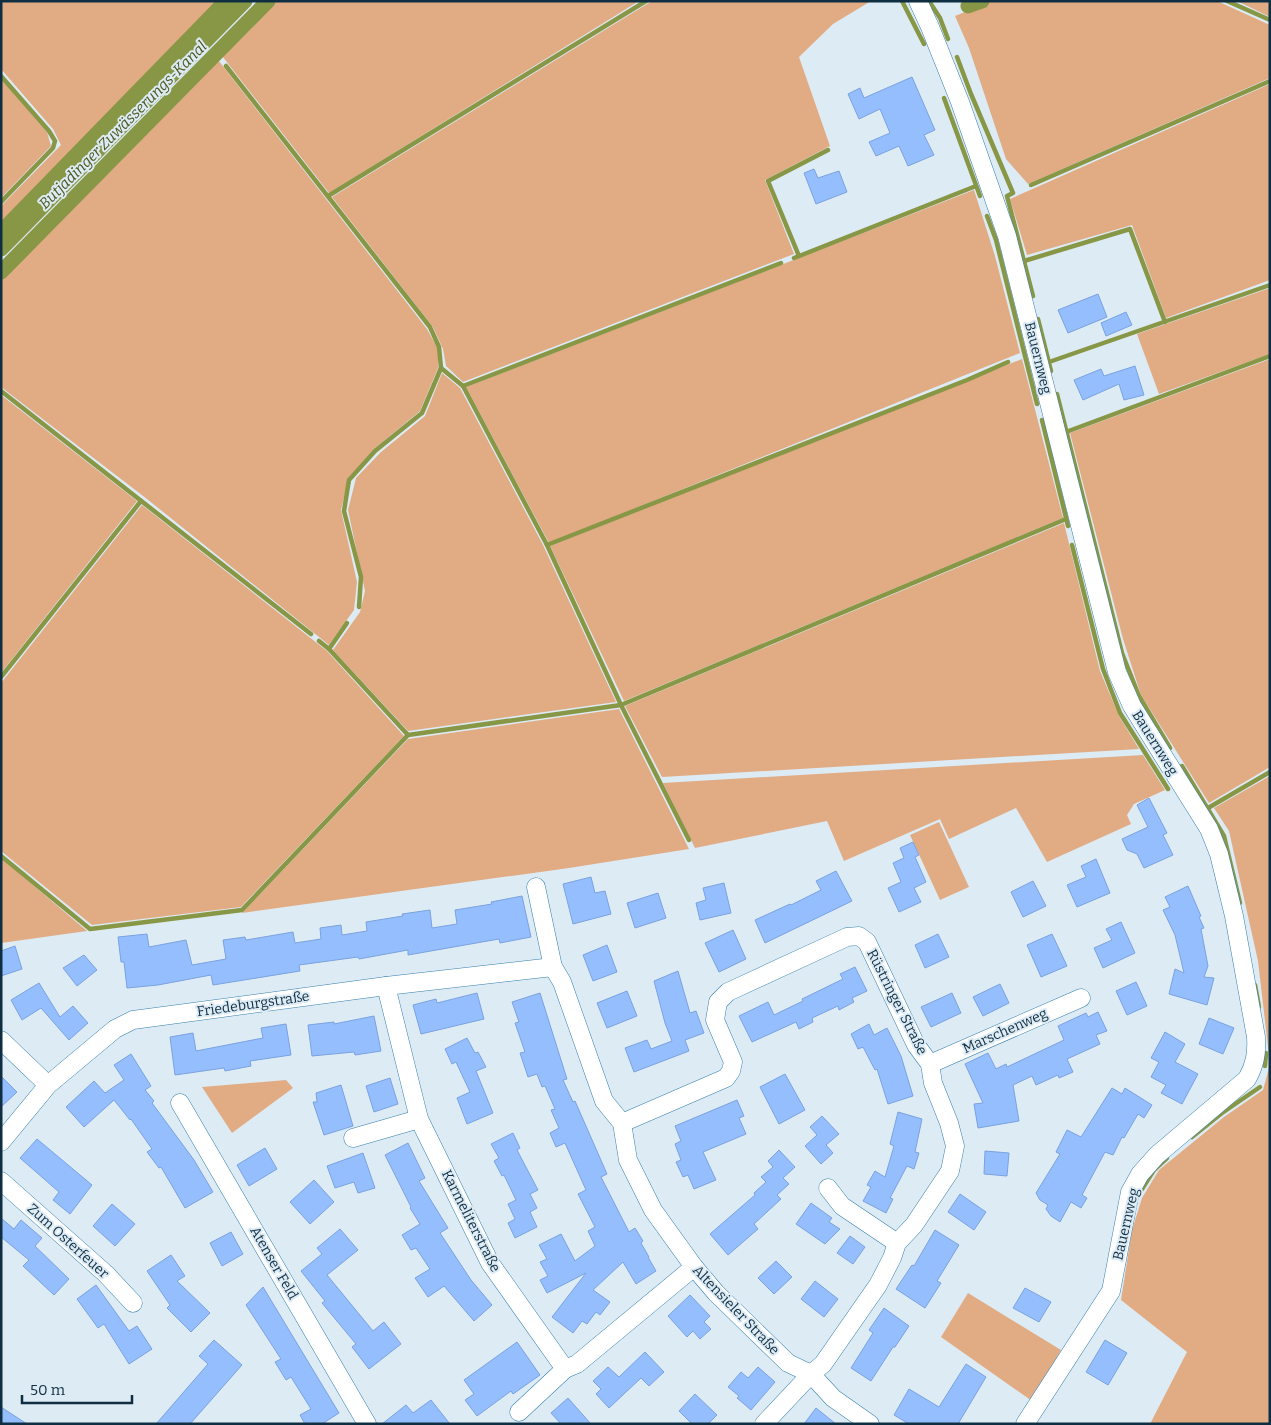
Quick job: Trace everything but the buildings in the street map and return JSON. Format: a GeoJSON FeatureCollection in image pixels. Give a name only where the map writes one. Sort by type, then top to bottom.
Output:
{"type":"FeatureCollection","features":[{"type":"Feature","properties":{"kind":"street","name":"Bauernweg"},"geometry":{"type":"LineString","coordinates":[[918,1],[960,102],[1007,236],[1117,672],[1132,706],[1209,829],[1219,854],[1234,916],[1256,1037],[1257,1054],[1247,1079],[1157,1155],[1140,1174],[1130,1192],[1111,1291],[1025,1424]]}},
{"type":"Feature","properties":{"kind":"street"},"geometry":{"type":"LineString","coordinates":[[536,887],[553,967],[562,982],[604,1101],[622,1123]]}},
{"type":"Feature","properties":{"kind":"street","name":"Rüstringer Straße"},"geometry":{"type":"LineString","coordinates":[[622,1123],[726,1078],[731,1071],[733,1062],[715,1020],[718,1002],[728,992],[847,937],[859,936],[867,942],[916,1045],[930,1064],[933,1084],[949,1123],[955,1146],[950,1171],[914,1225],[897,1243],[892,1258],[878,1285],[824,1364],[811,1374],[764,1424]]}},
{"type":"Feature","properties":{"kind":"street","name":"Friedeburgstraße"},"geometry":{"type":"LineString","coordinates":[[1,1142],[48,1085],[115,1029],[133,1020],[386,986],[553,967]]}},
{"type":"Feature","properties":{"kind":"street","name":"Karmeliterstraße"},"geometry":{"type":"LineString","coordinates":[[386,986],[419,1119],[490,1263],[565,1369]]}},
{"type":"Feature","properties":{"kind":"street","name":"Marschenweg"},"geometry":{"type":"LineString","coordinates":[[930,1064],[1081,998]]}},
{"type":"Feature","properties":{"kind":"street"},"geometry":{"type":"LineString","coordinates":[[1,1040],[48,1085]]}},
{"type":"Feature","properties":{"kind":"street","name":"Atenser Feld"},"geometry":{"type":"LineString","coordinates":[[180,1103],[367,1424]]}},
{"type":"Feature","properties":{"kind":"street"},"geometry":{"type":"LineString","coordinates":[[353,1138],[419,1119]]}},
{"type":"Feature","properties":{"kind":"street","name":"Altensieler Straße"},"geometry":{"type":"LineString","coordinates":[[622,1123],[628,1160],[653,1210],[694,1267],[716,1293],[788,1363],[811,1374],[833,1398],[870,1424]]}},
{"type":"Feature","properties":{"kind":"street","name":"Zum Osterfeuer"},"geometry":{"type":"LineString","coordinates":[[1,1181],[106,1274],[133,1303]]}},
{"type":"Feature","properties":{"kind":"street"},"geometry":{"type":"LineString","coordinates":[[828,1188],[842,1206],[897,1243]]}},
{"type":"Feature","properties":{"kind":"street"},"geometry":{"type":"LineString","coordinates":[[519,1412],[565,1369],[577,1364],[694,1267]]}},
{"type":"Feature","properties":{"kind":"shaded area"},"geometry":{"type":"Polygon","coordinates":[[[1,1],[226,1],[1,232],[1,206],[61,145],[53,129],[1,69],[1,1]]]}},
{"type":"Feature","properties":{"kind":"shaded area"},"geometry":{"type":"Polygon","coordinates":[[[268,1],[639,1],[329,193],[219,52],[268,1]]]}},
{"type":"Feature","properties":{"kind":"shaded area"},"geometry":{"type":"Polygon","coordinates":[[[652,1],[871,1],[833,24],[799,57],[830,146],[765,180],[794,254],[463,382],[446,366],[443,349],[433,327],[332,197],[652,1]]]}},
{"type":"Feature","properties":{"kind":"shaded area"},"geometry":{"type":"Polygon","coordinates":[[[992,1],[1217,1],[1270,25],[1270,78],[1028,184],[1006,159],[969,48],[955,16],[992,1]]]}},
{"type":"Feature","properties":{"kind":"shaded area"},"geometry":{"type":"Polygon","coordinates":[[[1237,1],[1270,1],[1270,17],[1237,1]]]}},
{"type":"Feature","properties":{"kind":"shaded area"},"geometry":{"type":"Polygon","coordinates":[[[215,56],[427,329],[438,349],[438,368],[420,411],[374,449],[349,477],[341,510],[357,582],[354,610],[329,645],[147,499],[1,387],[1,272],[215,56]]]}},
{"type":"Feature","properties":{"kind":"shaded area"},"geometry":{"type":"Polygon","coordinates":[[[1,78],[47,132],[51,146],[1,198],[1,78]]]}},
{"type":"Feature","properties":{"kind":"shaded area"},"geometry":{"type":"Polygon","coordinates":[[[1270,84],[1270,280],[1166,318],[1132,225],[1027,255],[1010,199],[1270,84]]]}},
{"type":"Feature","properties":{"kind":"shaded area"},"geometry":{"type":"Polygon","coordinates":[[[974,190],[995,256],[1020,353],[549,543],[466,387],[974,190]]]}},
{"type":"Feature","properties":{"kind":"shaded area"},"geometry":{"type":"Polygon","coordinates":[[[1270,288],[1270,354],[1159,394],[1137,334],[1270,288]]]}},
{"type":"Feature","properties":{"kind":"shaded area"},"geometry":{"type":"Polygon","coordinates":[[[1022,359],[1063,518],[624,701],[550,546],[1022,359]]]}},
{"type":"Feature","properties":{"kind":"shaded area"},"geometry":{"type":"Polygon","coordinates":[[[1270,359],[1270,767],[1209,803],[1141,695],[1123,639],[1070,433],[1270,359]]]}},
{"type":"Feature","properties":{"kind":"shaded area"},"geometry":{"type":"Polygon","coordinates":[[[442,373],[460,388],[543,545],[616,702],[408,731],[333,650],[360,612],[365,591],[348,510],[356,478],[381,452],[425,416],[442,373]]]}},
{"type":"Feature","properties":{"kind":"shaded area"},"geometry":{"type":"Polygon","coordinates":[[[1,395],[137,501],[1,673],[1,395]]]}},
{"type":"Feature","properties":{"kind":"shaded area"},"geometry":{"type":"Polygon","coordinates":[[[142,505],[327,651],[404,736],[241,907],[92,925],[1,851],[1,683],[142,505]]]}},
{"type":"Feature","properties":{"kind":"shaded area"},"geometry":{"type":"Polygon","coordinates":[[[1064,523],[1100,671],[1119,716],[1139,749],[662,777],[625,706],[1064,523]]]}},
{"type":"Feature","properties":{"kind":"shaded area"},"geometry":{"type":"Polygon","coordinates":[[[619,709],[689,849],[569,868],[242,913],[408,739],[619,709]]]}},
{"type":"Feature","properties":{"kind":"shaded area"},"geometry":{"type":"Polygon","coordinates":[[[1143,755],[1165,790],[1134,804],[1127,815],[1131,824],[1047,862],[1016,808],[949,839],[940,819],[844,861],[827,821],[695,848],[663,783],[1143,755]]]}},
{"type":"Feature","properties":{"kind":"shaded area"},"geometry":{"type":"Polygon","coordinates":[[[1270,776],[1269,1055],[1258,961],[1229,831],[1214,808],[1270,776]]]}},
{"type":"Feature","properties":{"kind":"shaded area"},"geometry":{"type":"Polygon","coordinates":[[[939,822],[969,887],[940,900],[910,835],[939,822]]]}},
{"type":"Feature","properties":{"kind":"shaded area"},"geometry":{"type":"Polygon","coordinates":[[[1,858],[87,931],[1,943],[1,858]]]}},
{"type":"Feature","properties":{"kind":"shaded area"},"geometry":{"type":"Polygon","coordinates":[[[1270,1064],[1270,1424],[1150,1424],[1187,1352],[1121,1300],[1132,1230],[1142,1198],[1159,1170],[1224,1117],[1263,1090],[1270,1064]]]}},
{"type":"Feature","properties":{"kind":"shaded area"},"geometry":{"type":"Polygon","coordinates":[[[286,1080],[293,1088],[232,1133],[202,1087],[286,1080]]]}},
{"type":"Feature","properties":{"kind":"shaded area"},"geometry":{"type":"Polygon","coordinates":[[[968,1293],[1061,1350],[1032,1401],[941,1337],[968,1293]]]}},
{"type":"Feature","properties":{"kind":"waterway"},"geometry":{"type":"LineString","coordinates":[[1,232],[226,1]]}},
{"type":"Feature","properties":{"kind":"waterway","name":"Butjadinger Zuwässerungs-Kanal"},"geometry":{"type":"LineString","coordinates":[[1,249],[245,1]]}},
{"type":"Feature","properties":{"kind":"waterway"},"geometry":{"type":"LineString","coordinates":[[1,272],[268,1]]}},
{"type":"Feature","properties":{"kind":"waterway"},"geometry":{"type":"LineString","coordinates":[[328,196],[646,1]]}},
{"type":"Feature","properties":{"kind":"waterway"},"geometry":{"type":"LineString","coordinates":[[902,1],[924,44]]}},
{"type":"Feature","properties":{"kind":"waterway"},"geometry":{"type":"LineString","coordinates":[[929,1],[940,18],[948,39]]}},
{"type":"Feature","properties":{"kind":"waterway"},"geometry":{"type":"LineString","coordinates":[[968,6],[982,1]]}},
{"type":"Feature","properties":{"kind":"waterway"},"geometry":{"type":"LineString","coordinates":[[1227,1],[1270,20]]}},
{"type":"Feature","properties":{"kind":"waterway"},"geometry":{"type":"LineString","coordinates":[[957,57],[1013,193],[1007,196],[1033,296]]}},
{"type":"Feature","properties":{"kind":"waterway"},"geometry":{"type":"LineString","coordinates":[[226,66],[430,327],[439,347],[441,368],[422,413],[375,451],[349,480],[344,511],[361,577],[359,607]]}},
{"type":"Feature","properties":{"kind":"waterway"},"geometry":{"type":"LineString","coordinates":[[1,76],[49,131],[55,141],[53,148],[1,202]]}},
{"type":"Feature","properties":{"kind":"waterway"},"geometry":{"type":"LineString","coordinates":[[1031,185],[1270,81]]}},
{"type":"Feature","properties":{"kind":"waterway"},"geometry":{"type":"LineString","coordinates":[[944,98],[980,196]]}},
{"type":"Feature","properties":{"kind":"waterway"},"geometry":{"type":"LineString","coordinates":[[799,256],[768,181],[828,150]]}},
{"type":"Feature","properties":{"kind":"waterway"},"geometry":{"type":"LineString","coordinates":[[794,258],[976,186]]}},
{"type":"Feature","properties":{"kind":"waterway"},"geometry":{"type":"LineString","coordinates":[[987,216],[996,240],[1037,404]]}},
{"type":"Feature","properties":{"kind":"waterway"},"geometry":{"type":"LineString","coordinates":[[1024,261],[1130,229],[1165,322]]}},
{"type":"Feature","properties":{"kind":"waterway"},"geometry":{"type":"LineString","coordinates":[[463,386],[781,263]]}},
{"type":"Feature","properties":{"kind":"waterway"},"geometry":{"type":"LineString","coordinates":[[1049,362],[1270,285]]}},
{"type":"Feature","properties":{"kind":"waterway"},"geometry":{"type":"LineString","coordinates":[[1038,319],[1051,371]]}},
{"type":"Feature","properties":{"kind":"waterway"},"geometry":{"type":"LineString","coordinates":[[1066,432],[1270,356]]}},
{"type":"Feature","properties":{"kind":"waterway"},"geometry":{"type":"LineString","coordinates":[[547,545],[967,380],[1008,362]]}},
{"type":"Feature","properties":{"kind":"waterway"},"geometry":{"type":"LineString","coordinates":[[441,368],[463,386],[547,545],[621,705],[689,840]]}},
{"type":"Feature","properties":{"kind":"waterway"},"geometry":{"type":"LineString","coordinates":[[1,391],[311,634]]}},
{"type":"Feature","properties":{"kind":"waterway"},"geometry":{"type":"LineString","coordinates":[[1057,394],[1122,653],[1139,696],[1170,748]]}},
{"type":"Feature","properties":{"kind":"waterway"},"geometry":{"type":"LineString","coordinates":[[1042,420],[1068,526]]}},
{"type":"Feature","properties":{"kind":"waterway"},"geometry":{"type":"LineString","coordinates":[[1,677],[141,501]]}},
{"type":"Feature","properties":{"kind":"waterway"},"geometry":{"type":"LineString","coordinates":[[319,641],[329,649],[408,735],[621,705],[1066,519]]}},
{"type":"Feature","properties":{"kind":"waterway"},"geometry":{"type":"LineString","coordinates":[[1072,545],[1103,669],[1120,713],[1168,789]]}},
{"type":"Feature","properties":{"kind":"waterway"},"geometry":{"type":"LineString","coordinates":[[329,649],[347,623]]}},
{"type":"Feature","properties":{"kind":"waterway"},"geometry":{"type":"LineString","coordinates":[[1,856],[90,929],[242,910],[408,735]]}},
{"type":"Feature","properties":{"kind":"waterway"},"geometry":{"type":"LineString","coordinates":[[1182,766],[1224,836],[1240,903]]}},
{"type":"Feature","properties":{"kind":"waterway"},"geometry":{"type":"LineString","coordinates":[[1208,808],[1270,772]]}},
{"type":"Feature","properties":{"kind":"waterway"},"geometry":{"type":"LineString","coordinates":[[1255,985],[1259,1007]]}},
{"type":"Feature","properties":{"kind":"waterway"},"geometry":{"type":"LineString","coordinates":[[1265,1066],[1266,1053]]}},
{"type":"Feature","properties":{"kind":"waterway"},"geometry":{"type":"LineString","coordinates":[[1192,1137],[1222,1113],[1260,1087]]}},
{"type":"Feature","properties":{"kind":"waterway"},"geometry":{"type":"LineString","coordinates":[[1137,1197],[1154,1170],[1167,1158]]}}]}
